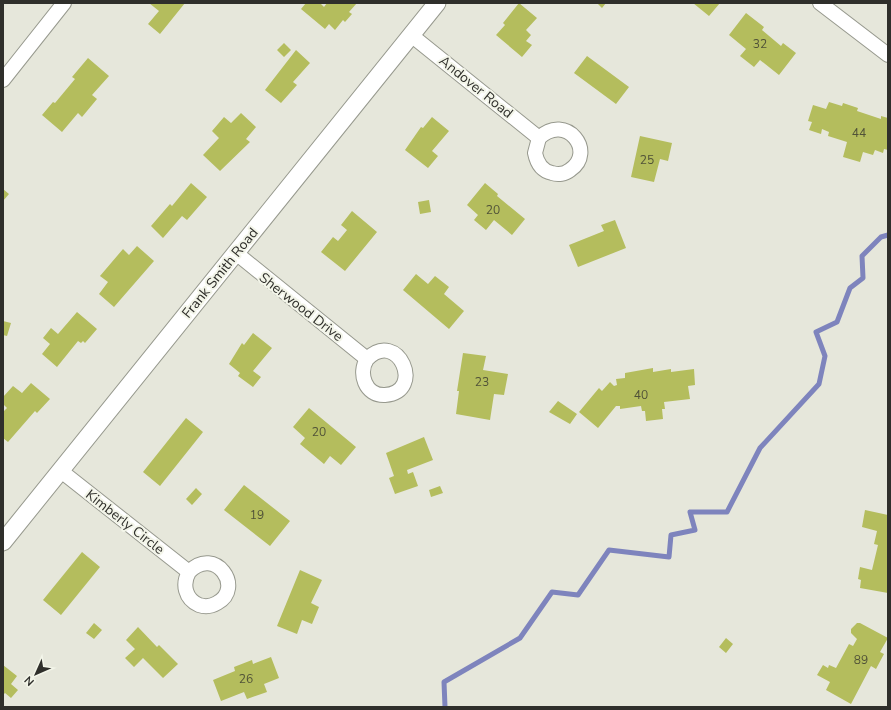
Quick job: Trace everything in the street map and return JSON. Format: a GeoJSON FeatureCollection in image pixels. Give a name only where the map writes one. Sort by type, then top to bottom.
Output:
{"type":"FeatureCollection","features":[{"type":"Feature","properties":{"kind":"street"},"geometry":{"type":"LineString","coordinates":[[3,80],[64,3]]}},
{"type":"Feature","properties":{"kind":"street","name":"Frank Smith Road"},"geometry":{"type":"LineString","coordinates":[[3,542],[437,3]]}},
{"type":"Feature","properties":{"kind":"street"},"geometry":{"type":"LineString","coordinates":[[820,3],[888,55]]}},
{"type":"Feature","properties":{"kind":"street","name":"Andover Road"},"geometry":{"type":"LineString","coordinates":[[411,35],[540,138]]}},
{"type":"Feature","properties":{"kind":"street","name":"Sherwood Drive"},"geometry":{"type":"LineString","coordinates":[[236,253],[368,359]]}},
{"type":"Feature","properties":{"kind":"street","name":"Kimberly Circle"},"geometry":{"type":"LineString","coordinates":[[61,471],[189,572]]}},
{"type":"Feature","properties":{"kind":"building"},"geometry":{"type":"Polygon","coordinates":[[[149,3],[185,3],[160,34],[148,24],[159,11],[149,3]]]}},
{"type":"Feature","properties":{"kind":"building"},"geometry":{"type":"Polygon","coordinates":[[[306,3],[320,3],[324,7],[327,3],[357,3],[349,12],[352,14],[345,22],[343,20],[335,30],[329,24],[325,29],[301,9],[306,3]]]}},
{"type":"Feature","properties":{"kind":"building"},"geometry":{"type":"Polygon","coordinates":[[[519,3],[537,18],[526,30],[531,35],[526,41],[532,45],[522,57],[496,35],[505,25],[503,23],[519,3]]]}},
{"type":"Feature","properties":{"kind":"building"},"geometry":{"type":"Polygon","coordinates":[[[597,3],[606,3],[602,8],[597,3]]]}},
{"type":"Feature","properties":{"kind":"building"},"geometry":{"type":"Polygon","coordinates":[[[693,3],[720,3],[709,16],[693,3]]]}},
{"type":"Feature","properties":{"kind":"building"},"geometry":{"type":"Polygon","coordinates":[[[746,13],[764,27],[762,30],[781,46],[783,43],[796,53],[779,75],[760,60],[754,67],[740,56],[746,49],[729,35],[746,13]]]}},
{"type":"Feature","properties":{"kind":"building"},"geometry":{"type":"Polygon","coordinates":[[[284,43],[291,50],[284,57],[277,50],[284,43]]]}},
{"type":"Feature","properties":{"kind":"building"},"geometry":{"type":"Polygon","coordinates":[[[296,50],[310,63],[293,82],[297,85],[281,103],[265,90],[296,50]]]}},
{"type":"Feature","properties":{"kind":"building"},"geometry":{"type":"Polygon","coordinates":[[[587,56],[629,87],[616,104],[574,73],[587,56]]]}},
{"type":"Feature","properties":{"kind":"building"},"geometry":{"type":"Polygon","coordinates":[[[88,58],[109,76],[92,95],[97,99],[82,117],[78,113],[62,132],[42,115],[53,102],[55,103],[75,79],[72,77],[88,58]]]}},
{"type":"Feature","properties":{"kind":"building"},"geometry":{"type":"Polygon","coordinates":[[[829,102],[842,106],[843,103],[858,108],[857,111],[881,119],[881,116],[888,118],[888,150],[884,149],[883,153],[875,150],[873,155],[863,152],[860,162],[843,157],[847,142],[828,136],[829,132],[822,129],[821,134],[809,130],[812,122],[808,121],[813,105],[826,109],[829,102]]]}},
{"type":"Feature","properties":{"kind":"building"},"geometry":{"type":"Polygon","coordinates":[[[241,113],[256,127],[246,139],[250,142],[220,171],[203,155],[219,138],[212,131],[224,117],[231,123],[241,113]]]}},
{"type":"Feature","properties":{"kind":"building"},"geometry":{"type":"Polygon","coordinates":[[[432,117],[449,131],[432,151],[438,156],[428,168],[405,150],[421,127],[423,128],[432,117]]]}},
{"type":"Feature","properties":{"kind":"building"},"geometry":{"type":"Polygon","coordinates":[[[640,136],[672,143],[668,161],[660,159],[654,182],[631,177],[640,136]]]}},
{"type":"Feature","properties":{"kind":"building"},"geometry":{"type":"Polygon","coordinates":[[[191,183],[207,197],[187,220],[182,216],[163,238],[151,226],[170,204],[172,206],[191,183]]]}},
{"type":"Feature","properties":{"kind":"building"},"geometry":{"type":"Polygon","coordinates":[[[485,183],[498,194],[497,196],[525,219],[512,235],[494,220],[486,230],[474,220],[478,215],[467,205],[485,183]]]}},
{"type":"Feature","properties":{"kind":"building"},"geometry":{"type":"Polygon","coordinates":[[[3,189],[9,194],[3,201],[3,189]]]}},
{"type":"Feature","properties":{"kind":"building"},"geometry":{"type":"Polygon","coordinates":[[[429,200],[431,212],[420,214],[418,202],[429,200]]]}},
{"type":"Feature","properties":{"kind":"building"},"geometry":{"type":"Polygon","coordinates":[[[352,211],[377,232],[345,271],[321,252],[333,237],[338,241],[347,230],[341,225],[352,211]]]}},
{"type":"Feature","properties":{"kind":"building"},"geometry":{"type":"Polygon","coordinates":[[[615,220],[626,248],[578,267],[569,245],[604,231],[601,225],[615,220]]]}},
{"type":"Feature","properties":{"kind":"building"},"geometry":{"type":"Polygon","coordinates":[[[137,246],[154,261],[114,307],[99,294],[108,282],[100,276],[123,249],[129,255],[137,246]]]}},
{"type":"Feature","properties":{"kind":"building"},"geometry":{"type":"Polygon","coordinates":[[[416,274],[428,284],[435,276],[449,287],[444,294],[464,311],[449,329],[403,290],[416,274]]]}},
{"type":"Feature","properties":{"kind":"building"},"geometry":{"type":"Polygon","coordinates":[[[77,312],[97,329],[85,343],[83,341],[81,343],[78,341],[57,367],[42,354],[50,344],[43,338],[51,328],[58,334],[77,312]]]}},
{"type":"Feature","properties":{"kind":"building"},"geometry":{"type":"Polygon","coordinates":[[[3,321],[11,323],[7,336],[3,335],[3,321]]]}},
{"type":"Feature","properties":{"kind":"building"},"geometry":{"type":"Polygon","coordinates":[[[253,333],[272,348],[253,371],[261,377],[253,387],[238,376],[240,373],[229,364],[242,343],[244,345],[253,333]]]}},
{"type":"Feature","properties":{"kind":"building"},"geometry":{"type":"Polygon","coordinates":[[[463,353],[486,356],[483,370],[508,374],[504,395],[494,394],[490,420],[456,414],[459,391],[457,391],[463,353]]]}},
{"type":"Feature","properties":{"kind":"building"},"geometry":{"type":"Polygon","coordinates":[[[653,368],[653,372],[671,369],[671,372],[694,369],[695,385],[688,386],[690,399],[664,402],[665,409],[662,409],[663,419],[646,421],[645,411],[642,411],[641,406],[620,409],[620,406],[616,406],[598,428],[579,412],[599,388],[602,391],[610,382],[614,386],[617,385],[616,379],[625,378],[625,373],[653,368]]]}},
{"type":"Feature","properties":{"kind":"building"},"geometry":{"type":"Polygon","coordinates":[[[31,383],[50,399],[37,413],[35,411],[8,442],[3,438],[3,412],[7,408],[3,404],[3,397],[13,386],[22,393],[31,383]]]}},
{"type":"Feature","properties":{"kind":"building"},"geometry":{"type":"Polygon","coordinates":[[[558,401],[577,414],[570,424],[549,412],[558,401]]]}},
{"type":"Feature","properties":{"kind":"building"},"geometry":{"type":"Polygon","coordinates":[[[309,408],[356,447],[341,465],[330,456],[324,464],[300,444],[305,438],[293,427],[309,408]]]}},
{"type":"Feature","properties":{"kind":"building"},"geometry":{"type":"Polygon","coordinates":[[[186,418],[203,432],[160,486],[143,472],[186,418]]]}},
{"type":"Feature","properties":{"kind":"building"},"geometry":{"type":"Polygon","coordinates":[[[424,437],[433,460],[407,470],[408,474],[413,472],[418,486],[395,494],[389,478],[394,476],[386,453],[424,437]]]}},
{"type":"Feature","properties":{"kind":"building"},"geometry":{"type":"Polygon","coordinates":[[[244,485],[290,521],[270,546],[224,510],[244,485]]]}},
{"type":"Feature","properties":{"kind":"building"},"geometry":{"type":"Polygon","coordinates":[[[440,486],[443,493],[431,497],[429,490],[440,486]]]}},
{"type":"Feature","properties":{"kind":"building"},"geometry":{"type":"Polygon","coordinates":[[[196,488],[202,494],[192,505],[186,499],[196,488]]]}},
{"type":"Feature","properties":{"kind":"building"},"geometry":{"type":"Polygon","coordinates":[[[865,510],[888,515],[888,593],[860,588],[861,580],[858,579],[860,567],[872,570],[878,545],[874,544],[877,531],[862,527],[865,510]]]}},
{"type":"Feature","properties":{"kind":"building"},"geometry":{"type":"Polygon","coordinates":[[[82,552],[100,567],[61,615],[43,600],[82,552]]]}},
{"type":"Feature","properties":{"kind":"building"},"geometry":{"type":"Polygon","coordinates":[[[300,570],[322,580],[311,603],[319,607],[312,624],[302,620],[297,634],[277,626],[300,570]]]}},
{"type":"Feature","properties":{"kind":"building"},"geometry":{"type":"Polygon","coordinates":[[[94,623],[102,630],[94,639],[86,633],[94,623]]]}},
{"type":"Feature","properties":{"kind":"building"},"geometry":{"type":"Polygon","coordinates":[[[857,623],[860,623],[888,638],[880,652],[884,654],[876,669],[871,666],[851,704],[826,690],[830,682],[817,675],[823,665],[828,668],[829,665],[836,668],[849,644],[853,646],[857,639],[851,633],[851,629],[857,623]]]}},
{"type":"Feature","properties":{"kind":"building"},"geometry":{"type":"Polygon","coordinates":[[[138,627],[157,647],[159,645],[178,664],[163,678],[143,658],[134,667],[125,658],[135,649],[126,640],[138,627]]]}},
{"type":"Feature","properties":{"kind":"building"},"geometry":{"type":"Polygon","coordinates":[[[726,638],[733,644],[726,653],[719,647],[726,638]]]}},
{"type":"Feature","properties":{"kind":"building"},"geometry":{"type":"Polygon","coordinates":[[[271,657],[279,678],[264,684],[267,692],[247,699],[244,692],[221,701],[213,680],[235,671],[234,667],[252,660],[253,664],[271,657]]]}},
{"type":"Feature","properties":{"kind":"building"},"geometry":{"type":"Polygon","coordinates":[[[3,665],[17,676],[11,684],[18,690],[11,698],[5,693],[3,695],[3,665]]]}},
{"type":"Feature","properties":{"kind":"waterway"},"geometry":{"type":"LineString","coordinates":[[445,707],[444,682],[520,638],[552,592],[578,595],[609,550],[669,557],[671,535],[695,530],[690,512],[727,512],[760,448],[819,384],[825,356],[816,332],[837,322],[850,288],[863,278],[862,256],[881,237],[888,235]]}}]}
